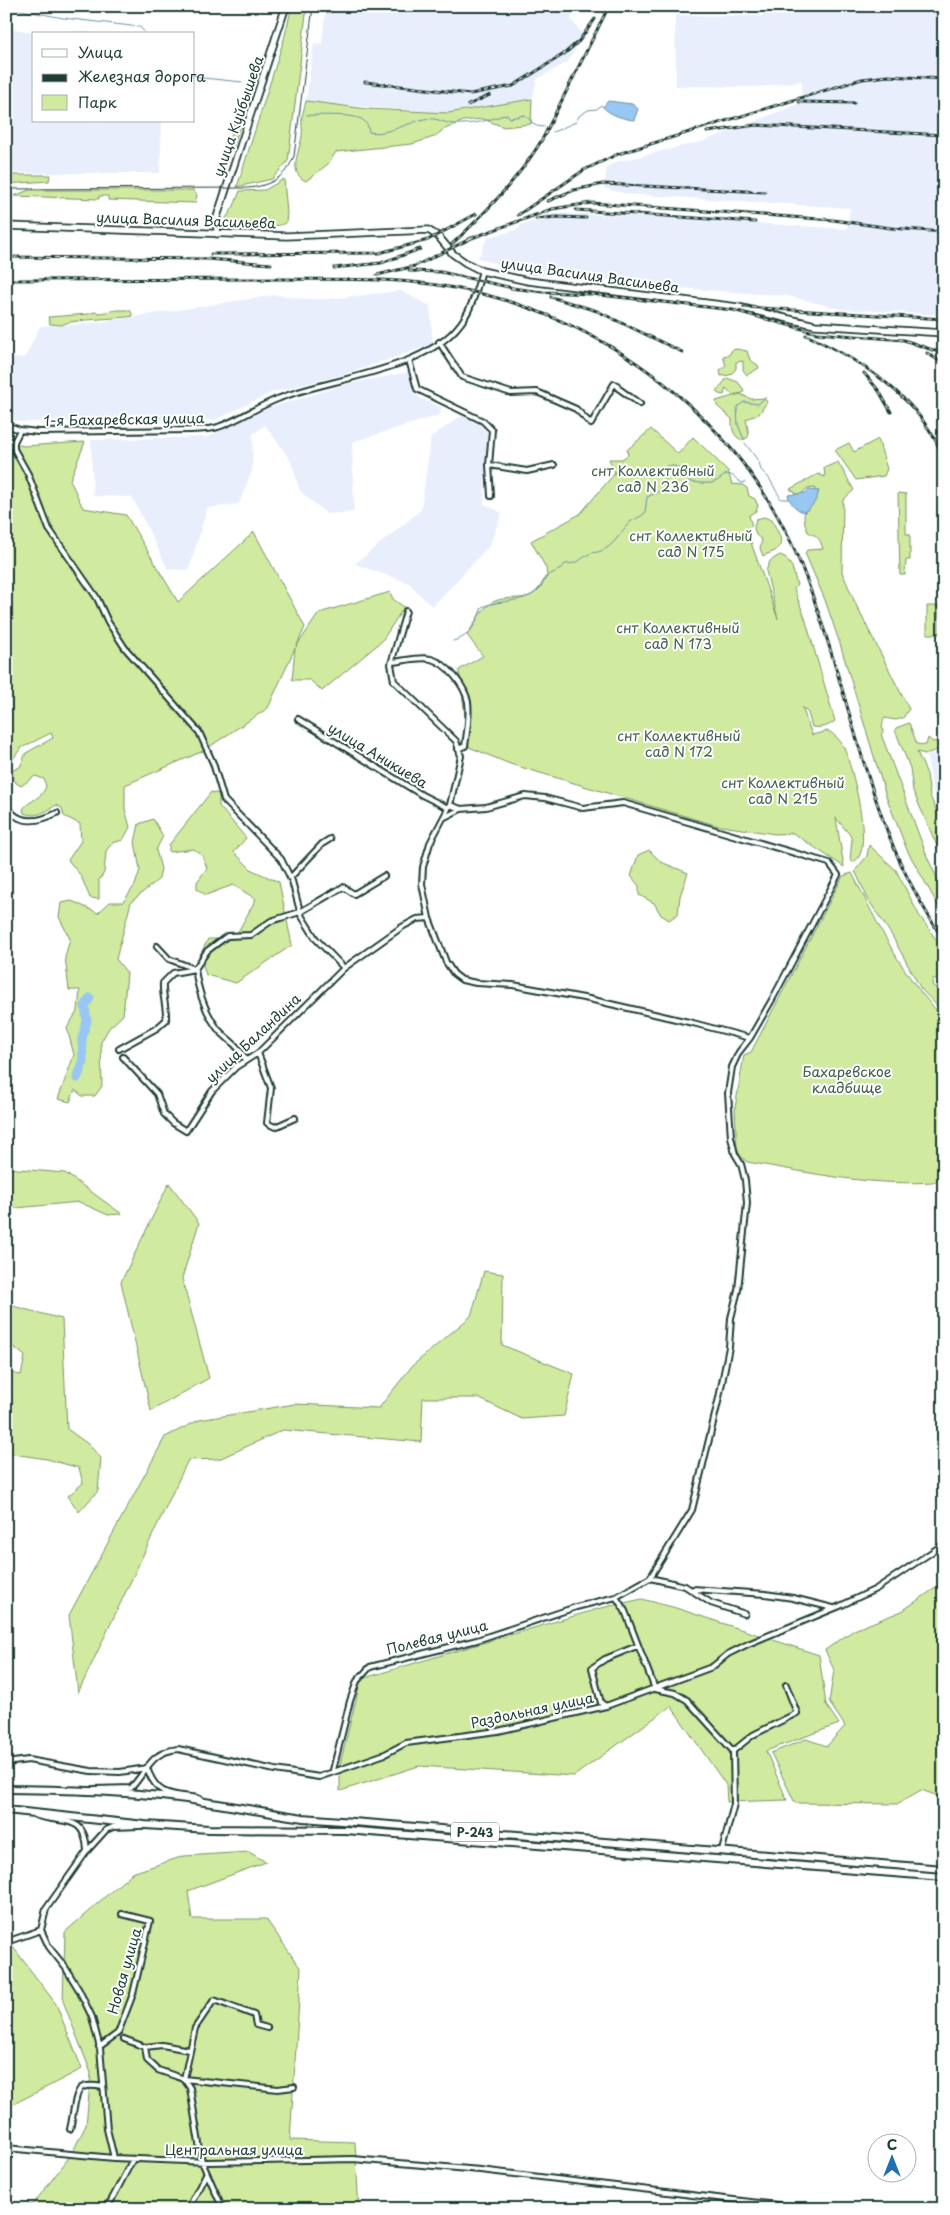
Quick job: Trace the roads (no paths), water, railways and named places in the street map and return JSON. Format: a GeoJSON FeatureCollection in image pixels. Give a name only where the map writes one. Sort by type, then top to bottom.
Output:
{"type":"FeatureCollection","features":[{"type":"Feature","properties":{"kind":"highway","name":"Р-243"},"geometry":{"type":"LineString","coordinates":[[6,1789],[87,1791],[204,1802],[303,1818],[944,1869]]}},
{"type":"Feature","properties":{"kind":"highway"},"geometry":{"type":"LineString","coordinates":[[6,1810],[145,1825],[209,1829],[312,1828],[728,1858],[944,1876]]}},
{"type":"Feature","properties":{"kind":"main road","name":"улица Куйбышева"},"geometry":{"type":"LineString","coordinates":[[217,234],[217,217],[286,6]]}},
{"type":"Feature","properties":{"kind":"main road","name":"улица Василия Васильева"},"geometry":{"type":"LineString","coordinates":[[6,226],[287,236],[428,230],[438,236],[459,259],[482,271],[567,287],[738,307],[815,325],[944,333]]}},
{"type":"Feature","properties":{"kind":"street","name":"1-я Бахаревская улица"},"geometry":{"type":"LineString","coordinates":[[6,426],[20,430],[191,430],[216,428],[280,398],[409,360],[440,342],[454,332],[467,315],[482,271]]}},
{"type":"Feature","properties":{"kind":"street"},"geometry":{"type":"LineString","coordinates":[[440,342],[462,377],[511,393],[537,392],[576,409],[591,424],[614,384],[640,404]]}},
{"type":"Feature","properties":{"kind":"street"},"geometry":{"type":"LineString","coordinates":[[409,360],[417,389],[488,425],[492,430],[489,465],[491,496]]}},
{"type":"Feature","properties":{"kind":"street"},"geometry":{"type":"LineString","coordinates":[[14,449],[14,442],[20,430]]}},
{"type":"Feature","properties":{"kind":"street"},"geometry":{"type":"LineString","coordinates":[[6,434],[28,474],[49,529],[97,598],[108,622],[125,648],[199,732],[224,800],[281,859],[290,878],[300,912],[316,939],[344,968]]}},
{"type":"Feature","properties":{"kind":"street"},"geometry":{"type":"LineString","coordinates":[[489,465],[527,471],[554,466]]}},
{"type":"Feature","properties":{"kind":"street"},"geometry":{"type":"LineString","coordinates":[[406,611],[392,662],[394,681],[456,741],[461,756],[449,807],[430,843],[423,867],[422,884],[428,918],[446,962],[454,974],[462,980],[476,983],[513,985],[589,999],[750,1038]]}},
{"type":"Feature","properties":{"kind":"street"},"geometry":{"type":"LineString","coordinates":[[392,662],[429,658],[440,662],[454,674],[468,700],[469,721],[465,746],[458,749]]}},
{"type":"Feature","properties":{"kind":"street","name":"улица Аникиева"},"geometry":{"type":"LineString","coordinates":[[298,719],[414,791],[449,807],[461,809]]}},
{"type":"Feature","properties":{"kind":"street"},"geometry":{"type":"LineString","coordinates":[[443,819],[461,809],[498,804],[525,796],[545,798],[583,808],[623,804],[830,863],[838,875],[750,1038],[739,1052],[732,1067],[728,1093],[731,1137],[745,1180],[746,1203],[738,1290],[732,1318],[729,1347],[719,1398],[692,1510],[650,1578],[693,1589],[765,1594],[836,1608]]}},
{"type":"Feature","properties":{"kind":"street"},"geometry":{"type":"LineString","coordinates":[[6,805],[20,819],[30,822],[57,813]]}},
{"type":"Feature","properties":{"kind":"street"},"geometry":{"type":"LineString","coordinates":[[290,878],[322,844],[330,839]]}},
{"type":"Feature","properties":{"kind":"street"},"geometry":{"type":"LineString","coordinates":[[246,1060],[238,1046],[218,1029],[208,1014],[198,989],[196,969],[207,951],[227,936],[251,935],[271,922],[300,912],[343,887],[354,894],[384,876]]}},
{"type":"Feature","properties":{"kind":"street","name":"улица Баландина"},"geometry":{"type":"LineString","coordinates":[[123,1058],[157,1094],[164,1114],[173,1124],[186,1132],[212,1091],[236,1067],[258,1053],[344,968],[402,927],[417,920],[428,918]]}},
{"type":"Feature","properties":{"kind":"street"},"geometry":{"type":"LineString","coordinates":[[157,946],[169,959],[196,969]]}},
{"type":"Feature","properties":{"kind":"street"},"geometry":{"type":"LineString","coordinates":[[119,1049],[158,1028],[166,1020],[166,1010],[162,996],[163,983],[173,973],[196,969]]}},
{"type":"Feature","properties":{"kind":"street"},"geometry":{"type":"LineString","coordinates":[[258,1053],[271,1088],[267,1124],[275,1127],[295,1118]]}},
{"type":"Feature","properties":{"kind":"street","name":"Раздольная улица"},"geometry":{"type":"LineString","coordinates":[[87,1791],[98,1788],[131,1788],[154,1758],[166,1751],[178,1750],[319,1777],[333,1770],[385,1754],[406,1743],[498,1731],[606,1706],[712,1667],[748,1644],[836,1608],[876,1589],[944,1544]]}},
{"type":"Feature","properties":{"kind":"street","name":"Полевая улица"},"geometry":{"type":"LineString","coordinates":[[333,1770],[350,1701],[357,1681],[370,1667],[477,1640],[576,1607],[616,1597],[650,1578]]}},
{"type":"Feature","properties":{"kind":"street"},"geometry":{"type":"LineString","coordinates":[[693,1589],[711,1603],[745,1614]]}},
{"type":"Feature","properties":{"kind":"street"},"geometry":{"type":"LineString","coordinates":[[616,1597],[625,1611],[636,1646],[655,1689],[675,1693],[687,1700],[733,1751],[734,1804],[722,1850]]}},
{"type":"Feature","properties":{"kind":"street"},"geometry":{"type":"LineString","coordinates":[[606,1706],[601,1702],[592,1668],[605,1659],[636,1646]]}},
{"type":"Feature","properties":{"kind":"street"},"geometry":{"type":"LineString","coordinates":[[733,1751],[753,1735],[797,1713],[786,1685]]}},
{"type":"Feature","properties":{"kind":"street"},"geometry":{"type":"LineString","coordinates":[[6,1763],[28,1760],[91,1772],[120,1772],[147,1768],[151,1782],[163,1793],[198,1798],[204,1802]]}},
{"type":"Feature","properties":{"kind":"street"},"geometry":{"type":"LineString","coordinates":[[32,1814],[69,1822],[78,1826],[84,1831],[87,1851]]}},
{"type":"Feature","properties":{"kind":"street"},"geometry":{"type":"LineString","coordinates":[[114,2158],[107,2129],[100,2047],[92,2017],[79,1990],[65,1967],[49,1947],[41,1930],[46,1909],[87,1851],[106,1830],[113,1826],[136,1827],[145,1825]]}},
{"type":"Feature","properties":{"kind":"street","name":"Новая улица"},"geometry":{"type":"LineString","coordinates":[[100,2047],[118,2033],[132,1994],[150,1921],[122,1914]]}},
{"type":"Feature","properties":{"kind":"street"},"geometry":{"type":"LineString","coordinates":[[6,1942],[41,1930]]}},
{"type":"Feature","properties":{"kind":"street"},"geometry":{"type":"LineString","coordinates":[[223,2209],[202,2162],[190,2088],[184,2079],[189,2050],[195,2028],[214,2000],[254,2015],[256,2025],[267,2028]]}},
{"type":"Feature","properties":{"kind":"street"},"geometry":{"type":"LineString","coordinates":[[124,2039],[145,2048],[162,2045],[189,2050]]}},
{"type":"Feature","properties":{"kind":"street"},"geometry":{"type":"LineString","coordinates":[[145,2048],[147,2060],[158,2070],[184,2079],[278,2090],[294,2087]]}},
{"type":"Feature","properties":{"kind":"street"},"geometry":{"type":"LineString","coordinates":[[70,2130],[76,2095],[80,2088],[84,2086],[103,2087]]}},
{"type":"Feature","properties":{"kind":"street","name":"Центральная улица"},"geometry":{"type":"LineString","coordinates":[[6,2148],[114,2158],[202,2162],[353,2159],[480,2170],[811,2209]]}},
{"type":"Feature","properties":{"kind":"street"},"geometry":{"type":"LineString","coordinates":[[104,2209],[133,2159]]}},
{"type":"Feature","properties":{"kind":"street"},"geometry":{"type":"LineString","coordinates":[[188,2209],[206,2174]]}},
{"type":"Feature","properties":{"kind":"water"},"geometry":{"type":"Polygon","coordinates":[[[608,101],[632,104],[638,109],[634,120],[617,116],[606,110],[603,107],[608,101]]]}},
{"type":"Feature","properties":{"kind":"water"},"geometry":{"type":"Polygon","coordinates":[[[809,490],[819,491],[817,498],[810,508],[804,512],[798,510],[790,501],[788,495],[805,493],[809,490]]]}},
{"type":"Feature","properties":{"kind":"waterway"},"geometry":{"type":"LineString","coordinates":[[6,7],[63,18],[140,27],[144,32]]}},
{"type":"Feature","properties":{"kind":"waterway"},"geometry":{"type":"LineString","coordinates":[[195,75],[203,78],[242,82]]}},
{"type":"Feature","properties":{"kind":"waterway"},"geometry":{"type":"LineString","coordinates":[[553,132],[576,122],[579,116],[588,110],[597,109],[601,105],[603,107]]}},
{"type":"Feature","properties":{"kind":"waterway"},"geometry":{"type":"LineString","coordinates":[[307,115],[337,115],[360,118],[368,126],[369,132],[375,133],[389,131],[424,119],[454,124],[467,124],[507,114],[510,118],[525,115],[536,126],[544,127]]}},
{"type":"Feature","properties":{"kind":"waterway"},"geometry":{"type":"LineString","coordinates":[[744,439],[738,425],[737,407],[744,402],[758,404],[766,397]]}},
{"type":"Feature","properties":{"kind":"waterway"},"geometry":{"type":"LineString","coordinates":[[745,443],[759,462],[761,470],[769,478],[781,499],[789,499]]}},
{"type":"Feature","properties":{"kind":"waterway"},"geometry":{"type":"LineString","coordinates":[[453,641],[469,633],[482,607],[528,597],[540,588],[548,576],[565,564],[576,562],[590,553],[599,552],[610,546],[632,520],[645,513],[647,497],[659,492],[665,486],[666,466],[675,466],[683,472],[690,482],[711,483],[728,474],[741,483],[745,482]]}},
{"type":"Feature","properties":{"kind":"waterway"},"geometry":{"type":"LineString","coordinates":[[77,1078],[83,1063],[82,1039],[87,1021],[85,1006],[90,998]]}},
{"type":"Feature","properties":{"kind":"tram line"},"geometry":{"type":"LineString","coordinates":[[6,189],[248,188],[270,183],[287,170],[294,156],[313,6]]}},
{"type":"Feature","properties":{"kind":"railway"},"geometry":{"type":"LineString","coordinates":[[452,244],[502,193],[536,150],[609,6]]}},
{"type":"Feature","properties":{"kind":"railway"},"geometry":{"type":"LineString","coordinates":[[365,82],[470,94],[513,86],[564,54],[579,41],[595,19]]}},
{"type":"Feature","properties":{"kind":"railway"},"geometry":{"type":"LineString","coordinates":[[518,215],[584,170],[618,154],[862,79],[888,76],[944,79]]}},
{"type":"Feature","properties":{"kind":"railway"},"geometry":{"type":"LineString","coordinates":[[468,105],[490,95]]}},
{"type":"Feature","properties":{"kind":"railway"},"geometry":{"type":"LineString","coordinates":[[799,102],[854,103]]}},
{"type":"Feature","properties":{"kind":"railway"},"geometry":{"type":"LineString","coordinates":[[707,132],[756,125],[944,135]]}},
{"type":"Feature","properties":{"kind":"railway"},"geometry":{"type":"LineString","coordinates":[[548,201],[574,190],[603,184],[765,192]]}},
{"type":"Feature","properties":{"kind":"railway"},"geometry":{"type":"LineString","coordinates":[[469,239],[552,209],[591,203],[833,220],[891,228],[944,232]]}},
{"type":"Feature","properties":{"kind":"railway"},"geometry":{"type":"LineString","coordinates":[[576,210],[755,222]]}},
{"type":"Feature","properties":{"kind":"railway"},"geometry":{"type":"LineString","coordinates":[[211,254],[379,253],[428,240],[476,214]]}},
{"type":"Feature","properties":{"kind":"railway"},"geometry":{"type":"LineString","coordinates":[[536,219],[556,217],[586,218]]}},
{"type":"Feature","properties":{"kind":"railway"},"geometry":{"type":"LineString","coordinates":[[377,275],[415,266],[474,237]]}},
{"type":"Feature","properties":{"kind":"railway"},"geometry":{"type":"LineString","coordinates":[[334,268],[381,263],[420,249]]}},
{"type":"Feature","properties":{"kind":"railway"},"geometry":{"type":"LineString","coordinates":[[6,257],[207,259],[271,264]]}},
{"type":"Feature","properties":{"kind":"railway"},"geometry":{"type":"LineString","coordinates":[[409,271],[441,272],[517,289]]}},
{"type":"Feature","properties":{"kind":"railway"},"geometry":{"type":"LineString","coordinates":[[6,280],[366,280],[408,282],[449,287],[506,301],[561,321],[613,348],[661,381],[704,420],[743,463],[775,512],[801,565],[814,600],[869,778],[894,848],[917,895],[944,941]]}},
{"type":"Feature","properties":{"kind":"railway"},"geometry":{"type":"LineString","coordinates":[[511,288],[543,292],[591,294],[733,310],[817,333],[904,340],[944,354]]}},
{"type":"Feature","properties":{"kind":"railway"},"geometry":{"type":"LineString","coordinates":[[551,297],[597,311],[682,352]]}},
{"type":"Feature","properties":{"kind":"railway"},"geometry":{"type":"LineString","coordinates":[[744,307],[944,319]]}},
{"type":"Feature","properties":{"kind":"railway"},"geometry":{"type":"LineString","coordinates":[[806,335],[827,345],[868,370],[905,400],[934,437],[944,459]]}},
{"type":"Feature","properties":{"kind":"railway"},"geometry":{"type":"LineString","coordinates":[[927,353],[944,364]]}},
{"type":"Feature","properties":{"kind":"railway"},"geometry":{"type":"LineString","coordinates":[[864,373],[879,391],[891,412]]}},
{"type":"Feature","properties":{"kind":"park label","name":"снт Коллективный сад N 236"},"geometry":{"type":"Point","coordinates":[653,478]}},
{"type":"Feature","properties":{"kind":"park label","name":"снт Коллективный сад N 175"},"geometry":{"type":"Point","coordinates":[691,544]}},
{"type":"Feature","properties":{"kind":"park label","name":"снт Коллективный сад N 173"},"geometry":{"type":"Point","coordinates":[678,636]}},
{"type":"Feature","properties":{"kind":"park label","name":"снт Коллективный сад N 172"},"geometry":{"type":"Point","coordinates":[679,744]}},
{"type":"Feature","properties":{"kind":"park label","name":"снт Коллективный сад N 215"},"geometry":{"type":"Point","coordinates":[783,790]}},
{"type":"Feature","properties":{"kind":"park label","name":"Бахаревское кладбище"},"geometry":{"type":"Point","coordinates":[847,1080]}}]}
